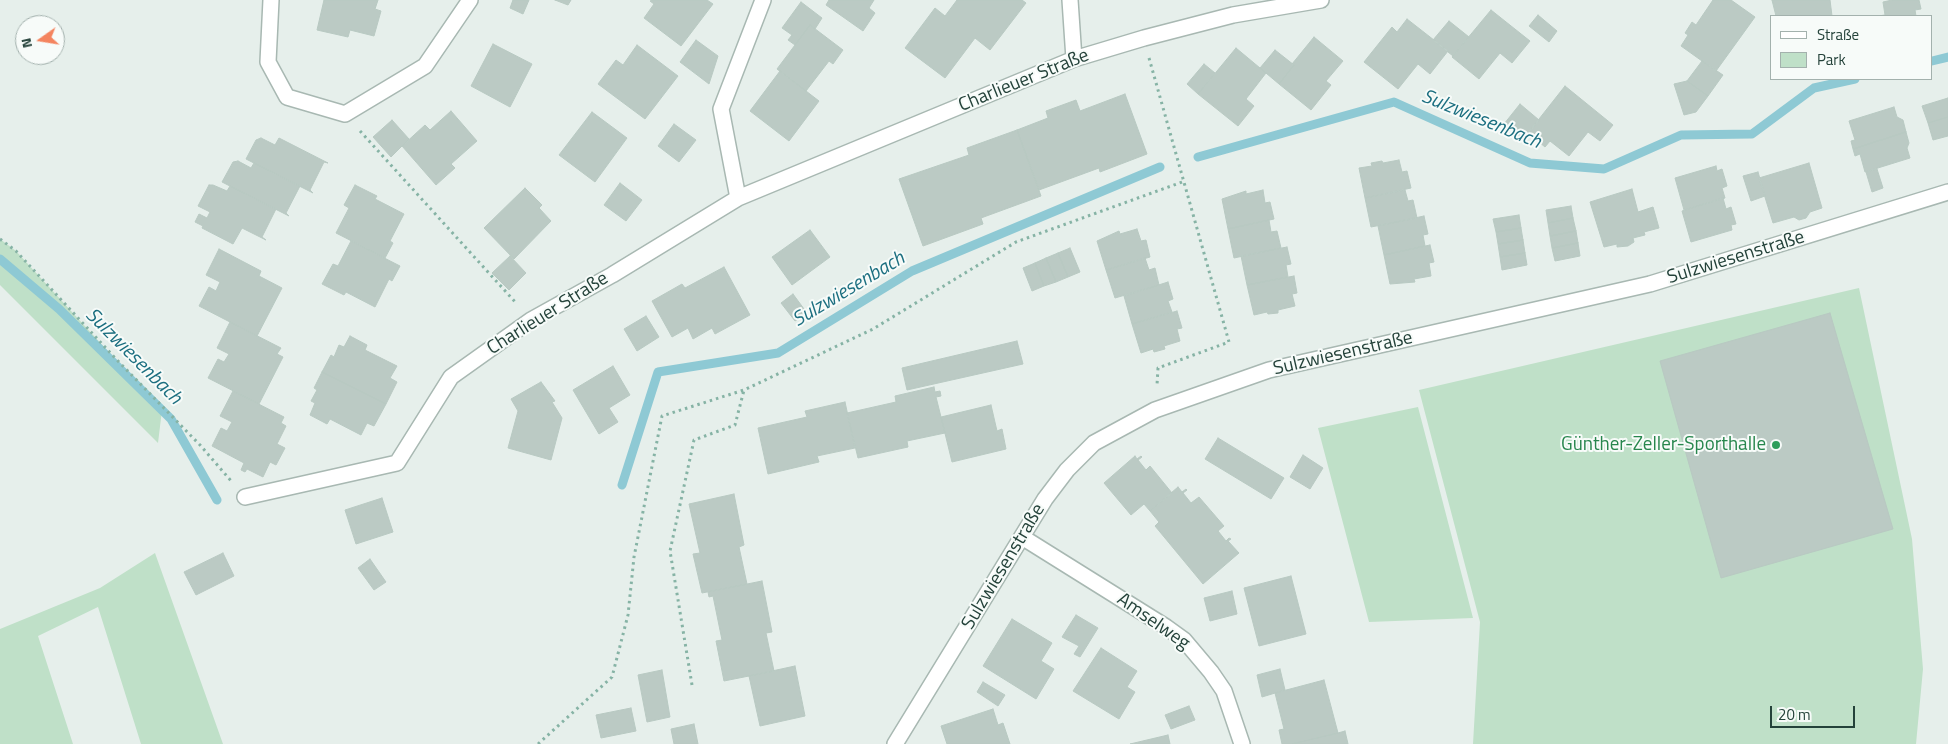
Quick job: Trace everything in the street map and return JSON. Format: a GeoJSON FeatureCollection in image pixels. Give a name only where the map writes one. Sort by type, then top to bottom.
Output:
{"type":"FeatureCollection","features":[{"type":"Feature","properties":{"kind":"street"},"geometry":{"type":"LineString","coordinates":[[271,0],[268,62],[287,97],[345,114],[426,66],[470,0]]}},
{"type":"Feature","properties":{"kind":"street"},"geometry":{"type":"LineString","coordinates":[[738,198],[721,109],[763,0]]}},
{"type":"Feature","properties":{"kind":"street"},"geometry":{"type":"LineString","coordinates":[[1070,0],[1074,60]]}},
{"type":"Feature","properties":{"kind":"street","name":"Charlieuer Straße"},"geometry":{"type":"LineString","coordinates":[[245,497],[397,464],[451,377],[531,320],[612,275],[738,198],[1074,60],[1144,38],[1233,15],[1321,0]]}},
{"type":"Feature","properties":{"kind":"street","name":"Sulzwiesenstraße"},"geometry":{"type":"LineString","coordinates":[[895,744],[1022,537],[1066,470],[1094,443],[1155,410],[1269,370],[1650,284],[1948,192]]}},
{"type":"Feature","properties":{"kind":"street","name":"Amselweg"},"geometry":{"type":"LineString","coordinates":[[1022,537],[1184,640],[1224,691],[1242,744]]}},
{"type":"Feature","properties":{"kind":"path"},"geometry":{"type":"LineString","coordinates":[[1144,38],[1229,342],[1158,368],[1155,410]]}},
{"type":"Feature","properties":{"kind":"path"},"geometry":{"type":"LineString","coordinates":[[345,114],[531,320]]}},
{"type":"Feature","properties":{"kind":"path"},"geometry":{"type":"LineString","coordinates":[[538,744],[612,677],[628,615],[634,557],[662,416],[744,390],[873,329],[1016,242],[1185,181]]}},
{"type":"Feature","properties":{"kind":"path"},"geometry":{"type":"LineString","coordinates":[[0,239],[16,251],[116,359],[200,445],[245,497]]}},
{"type":"Feature","properties":{"kind":"path"},"geometry":{"type":"LineString","coordinates":[[692,685],[670,551],[694,440],[735,425],[744,390]]}},
{"type":"Feature","properties":{"kind":"green space"},"geometry":{"type":"Polygon","coordinates":[[[0,239],[16,251],[162,410],[158,443],[0,285],[0,239]]]}},
{"type":"Feature","properties":{"kind":"green space"},"geometry":{"type":"Polygon","coordinates":[[[1859,288],[1912,539],[1923,669],[1916,744],[1473,744],[1480,622],[1419,390],[1859,288]]]}},
{"type":"Feature","properties":{"kind":"green space"},"geometry":{"type":"Polygon","coordinates":[[[1418,407],[1473,618],[1369,622],[1318,428],[1418,407]]]}},
{"type":"Feature","properties":{"kind":"green space"},"geometry":{"type":"Polygon","coordinates":[[[155,553],[223,744],[141,744],[98,607],[38,636],[73,744],[0,744],[0,629],[100,588],[155,553]]]}},
{"type":"Feature","properties":{"kind":"building"},"geometry":{"type":"Polygon","coordinates":[[[324,0],[378,0],[375,9],[381,11],[374,36],[350,30],[348,37],[317,30],[324,0]]]}},
{"type":"Feature","properties":{"kind":"building"},"geometry":{"type":"Polygon","coordinates":[[[513,0],[529,0],[523,14],[510,8],[513,0]]]}},
{"type":"Feature","properties":{"kind":"building"},"geometry":{"type":"Polygon","coordinates":[[[555,0],[571,0],[568,5],[555,0]]]}},
{"type":"Feature","properties":{"kind":"building"},"geometry":{"type":"Polygon","coordinates":[[[707,0],[713,4],[681,46],[644,18],[654,4],[650,1],[707,0]]]}},
{"type":"Feature","properties":{"kind":"building"},"geometry":{"type":"Polygon","coordinates":[[[829,0],[874,0],[869,8],[875,13],[863,31],[826,5],[829,0]]]}},
{"type":"Feature","properties":{"kind":"building"},"geometry":{"type":"Polygon","coordinates":[[[957,0],[1022,0],[1026,3],[990,50],[975,38],[945,78],[905,48],[935,8],[945,16],[957,0]]]}},
{"type":"Feature","properties":{"kind":"building"},"geometry":{"type":"Polygon","coordinates":[[[1713,0],[1731,0],[1755,17],[1716,71],[1681,46],[1688,35],[1685,33],[1692,22],[1696,25],[1713,0]]]}},
{"type":"Feature","properties":{"kind":"building"},"geometry":{"type":"Polygon","coordinates":[[[1772,0],[1830,0],[1832,15],[1776,15],[1772,0]]]}},
{"type":"Feature","properties":{"kind":"building"},"geometry":{"type":"Polygon","coordinates":[[[1919,0],[1921,9],[1915,10],[1916,15],[1885,15],[1883,2],[1919,0]]]}},
{"type":"Feature","properties":{"kind":"building"},"geometry":{"type":"Polygon","coordinates":[[[801,2],[822,18],[815,29],[810,25],[795,45],[788,40],[792,35],[782,28],[801,2]]]}},
{"type":"Feature","properties":{"kind":"building"},"geometry":{"type":"Polygon","coordinates":[[[1491,10],[1530,41],[1512,63],[1500,53],[1479,79],[1452,57],[1491,10]]]}},
{"type":"Feature","properties":{"kind":"building"},"geometry":{"type":"Polygon","coordinates":[[[1538,15],[1557,31],[1549,42],[1529,26],[1538,15]]]}},
{"type":"Feature","properties":{"kind":"building"},"geometry":{"type":"Polygon","coordinates":[[[1407,19],[1448,51],[1430,74],[1418,64],[1398,89],[1364,62],[1392,27],[1397,32],[1407,19]]]}},
{"type":"Feature","properties":{"kind":"building"},"geometry":{"type":"Polygon","coordinates":[[[1449,21],[1469,37],[1453,56],[1433,40],[1449,21]]]}},
{"type":"Feature","properties":{"kind":"building"},"geometry":{"type":"Polygon","coordinates":[[[810,25],[843,50],[833,64],[829,61],[806,91],[777,69],[810,25]]]}},
{"type":"Feature","properties":{"kind":"building"},"geometry":{"type":"Polygon","coordinates":[[[1314,37],[1343,61],[1326,81],[1331,85],[1311,110],[1279,84],[1294,65],[1292,64],[1314,37]]]}},
{"type":"Feature","properties":{"kind":"building"},"geometry":{"type":"Polygon","coordinates":[[[696,40],[718,56],[709,84],[680,62],[696,40]]]}},
{"type":"Feature","properties":{"kind":"building"},"geometry":{"type":"Polygon","coordinates":[[[493,44],[532,64],[510,107],[471,86],[493,44]]]}},
{"type":"Feature","properties":{"kind":"building"},"geometry":{"type":"Polygon","coordinates":[[[637,45],[678,76],[645,119],[598,84],[616,60],[623,65],[637,45]]]}},
{"type":"Feature","properties":{"kind":"building"},"geometry":{"type":"Polygon","coordinates":[[[1236,48],[1266,73],[1246,99],[1254,106],[1238,126],[1198,94],[1236,48]]]}},
{"type":"Feature","properties":{"kind":"building"},"geometry":{"type":"Polygon","coordinates":[[[1275,50],[1294,65],[1279,84],[1260,68],[1275,50]]]}},
{"type":"Feature","properties":{"kind":"building"},"geometry":{"type":"Polygon","coordinates":[[[1702,61],[1723,75],[1708,96],[1687,81],[1702,61]]]}},
{"type":"Feature","properties":{"kind":"building"},"geometry":{"type":"Polygon","coordinates":[[[1204,64],[1215,73],[1198,94],[1187,84],[1204,64]]]}},
{"type":"Feature","properties":{"kind":"building"},"geometry":{"type":"Polygon","coordinates":[[[780,71],[819,101],[789,141],[750,111],[780,71]]]}},
{"type":"Feature","properties":{"kind":"building"},"geometry":{"type":"Polygon","coordinates":[[[1687,81],[1708,96],[1696,112],[1684,115],[1674,84],[1687,81]]]}},
{"type":"Feature","properties":{"kind":"building"},"geometry":{"type":"Polygon","coordinates":[[[1565,86],[1613,125],[1600,141],[1588,132],[1569,156],[1550,141],[1545,147],[1528,133],[1565,86]]]}},
{"type":"Feature","properties":{"kind":"building"},"geometry":{"type":"Polygon","coordinates":[[[1125,94],[1147,154],[1100,172],[1099,168],[1039,190],[1017,130],[1048,118],[1046,111],[1076,100],[1080,111],[1125,94]]]}},
{"type":"Feature","properties":{"kind":"building"},"geometry":{"type":"Polygon","coordinates":[[[1948,98],[1948,117],[1928,123],[1922,106],[1948,98]]]}},
{"type":"Feature","properties":{"kind":"building"},"geometry":{"type":"Polygon","coordinates":[[[1520,104],[1539,120],[1523,140],[1504,124],[1520,104]]]}},
{"type":"Feature","properties":{"kind":"building"},"geometry":{"type":"Polygon","coordinates":[[[1894,107],[1897,117],[1903,120],[1906,132],[1853,149],[1851,141],[1855,140],[1849,121],[1894,107]]]}},
{"type":"Feature","properties":{"kind":"building"},"geometry":{"type":"Polygon","coordinates":[[[451,111],[477,141],[451,164],[455,168],[436,185],[402,146],[425,125],[430,130],[451,111]]]}},
{"type":"Feature","properties":{"kind":"building"},"geometry":{"type":"Polygon","coordinates":[[[592,112],[627,138],[595,182],[559,155],[592,112]]]}},
{"type":"Feature","properties":{"kind":"building"},"geometry":{"type":"Polygon","coordinates":[[[1948,117],[1948,136],[1933,140],[1928,123],[1948,117]]]}},
{"type":"Feature","properties":{"kind":"building"},"geometry":{"type":"Polygon","coordinates":[[[392,120],[409,139],[391,157],[373,137],[392,120]]]}},
{"type":"Feature","properties":{"kind":"building"},"geometry":{"type":"Polygon","coordinates":[[[674,124],[696,140],[679,162],[658,146],[674,124]]]}},
{"type":"Feature","properties":{"kind":"building"},"geometry":{"type":"Polygon","coordinates":[[[1017,130],[1041,196],[981,218],[983,224],[923,246],[899,179],[969,155],[967,148],[1017,130]]]}},
{"type":"Feature","properties":{"kind":"building"},"geometry":{"type":"Polygon","coordinates":[[[1906,132],[1910,158],[1865,172],[1860,154],[1855,156],[1853,149],[1906,132]]]}},
{"type":"Feature","properties":{"kind":"building"},"geometry":{"type":"Polygon","coordinates":[[[261,138],[275,145],[279,138],[328,163],[324,162],[310,190],[313,193],[246,159],[256,140],[261,138]]]}},
{"type":"Feature","properties":{"kind":"building"},"geometry":{"type":"Polygon","coordinates":[[[1399,160],[1402,172],[1407,171],[1411,188],[1365,198],[1359,168],[1372,166],[1371,163],[1399,160]]]}},
{"type":"Feature","properties":{"kind":"building"},"geometry":{"type":"Polygon","coordinates":[[[238,161],[251,168],[254,163],[300,186],[286,213],[289,216],[222,182],[233,162],[238,161]]]}},
{"type":"Feature","properties":{"kind":"building"},"geometry":{"type":"Polygon","coordinates":[[[1809,163],[1822,208],[1810,212],[1806,218],[1799,220],[1794,217],[1773,223],[1759,178],[1809,163]]]}},
{"type":"Feature","properties":{"kind":"building"},"geometry":{"type":"Polygon","coordinates":[[[1716,166],[1717,171],[1722,169],[1727,186],[1722,188],[1725,198],[1684,210],[1675,178],[1716,166]]]}},
{"type":"Feature","properties":{"kind":"building"},"geometry":{"type":"Polygon","coordinates":[[[1877,169],[1883,188],[1872,192],[1866,172],[1877,169]]]}},
{"type":"Feature","properties":{"kind":"building"},"geometry":{"type":"Polygon","coordinates":[[[1758,172],[1765,196],[1751,201],[1743,176],[1758,172]]]}},
{"type":"Feature","properties":{"kind":"building"},"geometry":{"type":"Polygon","coordinates":[[[620,183],[642,200],[626,221],[604,205],[620,183]]]}},
{"type":"Feature","properties":{"kind":"building"},"geometry":{"type":"Polygon","coordinates":[[[209,185],[227,191],[230,186],[276,209],[262,237],[266,240],[242,228],[233,244],[202,228],[203,226],[195,222],[199,214],[207,218],[210,212],[198,206],[209,185]]]}},
{"type":"Feature","properties":{"kind":"building"},"geometry":{"type":"Polygon","coordinates":[[[355,185],[377,196],[375,199],[404,214],[390,241],[393,243],[385,258],[336,233],[349,208],[344,205],[355,185]]]}},
{"type":"Feature","properties":{"kind":"building"},"geometry":{"type":"Polygon","coordinates":[[[525,188],[542,205],[539,208],[551,221],[514,259],[484,228],[525,188]]]}},
{"type":"Feature","properties":{"kind":"building"},"geometry":{"type":"Polygon","coordinates":[[[1632,189],[1638,212],[1653,207],[1659,228],[1644,232],[1645,235],[1633,238],[1634,242],[1628,246],[1617,247],[1617,244],[1604,247],[1590,202],[1632,189]]]}},
{"type":"Feature","properties":{"kind":"building"},"geometry":{"type":"Polygon","coordinates":[[[1263,190],[1265,203],[1270,202],[1274,219],[1228,229],[1222,199],[1246,191],[1246,194],[1263,190]]]}},
{"type":"Feature","properties":{"kind":"building"},"geometry":{"type":"Polygon","coordinates":[[[1405,190],[1408,201],[1413,200],[1417,218],[1371,227],[1365,198],[1405,190]]]}},
{"type":"Feature","properties":{"kind":"building"},"geometry":{"type":"Polygon","coordinates":[[[1723,198],[1726,209],[1731,207],[1736,224],[1731,225],[1732,230],[1691,242],[1682,211],[1723,198]]]}},
{"type":"Feature","properties":{"kind":"building"},"geometry":{"type":"Polygon","coordinates":[[[1571,206],[1573,218],[1548,223],[1546,210],[1571,206]]]}},
{"type":"Feature","properties":{"kind":"building"},"geometry":{"type":"Polygon","coordinates":[[[1519,215],[1521,228],[1496,232],[1493,219],[1519,215]]]}},
{"type":"Feature","properties":{"kind":"building"},"geometry":{"type":"Polygon","coordinates":[[[1424,216],[1428,234],[1423,235],[1425,246],[1384,255],[1378,226],[1424,216]]]}},
{"type":"Feature","properties":{"kind":"building"},"geometry":{"type":"Polygon","coordinates":[[[1573,218],[1576,231],[1550,236],[1548,223],[1573,218]]]}},
{"type":"Feature","properties":{"kind":"building"},"geometry":{"type":"Polygon","coordinates":[[[1269,220],[1271,232],[1277,231],[1281,248],[1234,258],[1228,229],[1269,220]]]}},
{"type":"Feature","properties":{"kind":"building"},"geometry":{"type":"Polygon","coordinates":[[[1521,228],[1523,240],[1498,244],[1496,232],[1521,228]]]}},
{"type":"Feature","properties":{"kind":"building"},"geometry":{"type":"Polygon","coordinates":[[[1137,229],[1141,241],[1146,240],[1150,257],[1106,270],[1097,241],[1119,231],[1120,234],[1137,229]]]}},
{"type":"Feature","properties":{"kind":"building"},"geometry":{"type":"Polygon","coordinates":[[[810,230],[830,257],[792,285],[772,257],[810,230]]]}},
{"type":"Feature","properties":{"kind":"building"},"geometry":{"type":"Polygon","coordinates":[[[1576,231],[1578,243],[1552,248],[1550,236],[1576,231]]]}},
{"type":"Feature","properties":{"kind":"building"},"geometry":{"type":"Polygon","coordinates":[[[1523,240],[1525,253],[1500,257],[1498,244],[1523,240]]]}},
{"type":"Feature","properties":{"kind":"building"},"geometry":{"type":"Polygon","coordinates":[[[351,241],[400,266],[392,281],[389,279],[375,307],[346,292],[344,295],[322,284],[333,264],[338,266],[351,241]]]}},
{"type":"Feature","properties":{"kind":"building"},"geometry":{"type":"Polygon","coordinates":[[[1578,243],[1580,256],[1555,261],[1552,248],[1578,243]]]}},
{"type":"Feature","properties":{"kind":"building"},"geometry":{"type":"Polygon","coordinates":[[[1430,245],[1434,262],[1429,263],[1431,276],[1414,279],[1415,282],[1390,284],[1384,255],[1430,245]]]}},
{"type":"Feature","properties":{"kind":"building"},"geometry":{"type":"Polygon","coordinates":[[[1287,247],[1291,264],[1286,265],[1288,277],[1247,285],[1241,256],[1287,247]]]}},
{"type":"Feature","properties":{"kind":"building"},"geometry":{"type":"Polygon","coordinates":[[[1070,248],[1080,272],[1068,277],[1058,253],[1070,248]]]}},
{"type":"Feature","properties":{"kind":"building"},"geometry":{"type":"Polygon","coordinates":[[[219,249],[261,271],[259,276],[282,288],[257,336],[199,306],[209,287],[216,291],[220,282],[206,275],[219,249]]]}},
{"type":"Feature","properties":{"kind":"building"},"geometry":{"type":"Polygon","coordinates":[[[1058,253],[1068,277],[1056,282],[1046,258],[1058,253]]]}},
{"type":"Feature","properties":{"kind":"building"},"geometry":{"type":"Polygon","coordinates":[[[1525,253],[1527,265],[1502,270],[1500,257],[1525,253]]]}},
{"type":"Feature","properties":{"kind":"building"},"geometry":{"type":"Polygon","coordinates":[[[510,256],[526,273],[509,290],[492,273],[510,256]]]}},
{"type":"Feature","properties":{"kind":"building"},"geometry":{"type":"Polygon","coordinates":[[[1046,258],[1056,282],[1044,286],[1035,263],[1046,258]]]}},
{"type":"Feature","properties":{"kind":"building"},"geometry":{"type":"Polygon","coordinates":[[[1145,258],[1149,270],[1155,268],[1159,285],[1115,298],[1106,270],[1145,258]]]}},
{"type":"Feature","properties":{"kind":"building"},"geometry":{"type":"Polygon","coordinates":[[[1035,263],[1044,286],[1032,291],[1023,268],[1035,263]]]}},
{"type":"Feature","properties":{"kind":"building"},"geometry":{"type":"Polygon","coordinates":[[[724,267],[750,315],[715,334],[712,328],[693,339],[688,328],[672,337],[652,301],[682,284],[685,288],[724,267]]]}},
{"type":"Feature","properties":{"kind":"building"},"geometry":{"type":"Polygon","coordinates":[[[1294,276],[1297,293],[1292,294],[1295,306],[1278,310],[1278,313],[1268,314],[1267,312],[1254,315],[1247,285],[1294,276]]]}},
{"type":"Feature","properties":{"kind":"building"},"geometry":{"type":"Polygon","coordinates":[[[1168,282],[1173,299],[1168,301],[1172,312],[1132,324],[1124,296],[1168,282]]]}},
{"type":"Feature","properties":{"kind":"building"},"geometry":{"type":"Polygon","coordinates":[[[793,294],[807,313],[795,321],[781,303],[793,294]]]}},
{"type":"Feature","properties":{"kind":"building"},"geometry":{"type":"Polygon","coordinates":[[[1177,311],[1182,328],[1177,329],[1180,341],[1164,346],[1165,349],[1154,352],[1153,349],[1141,353],[1132,324],[1177,311]]]}},
{"type":"Feature","properties":{"kind":"building","name":"Günther-Zeller-Sporthalle"},"geometry":{"type":"Polygon","coordinates":[[[1830,313],[1893,529],[1721,578],[1660,361],[1830,313]]]}},
{"type":"Feature","properties":{"kind":"building"},"geometry":{"type":"Polygon","coordinates":[[[646,316],[659,337],[637,351],[624,329],[646,316]]]}},
{"type":"Feature","properties":{"kind":"building"},"geometry":{"type":"Polygon","coordinates":[[[230,322],[281,348],[277,354],[283,357],[259,404],[208,378],[218,359],[224,362],[229,354],[217,348],[230,322]]]}},
{"type":"Feature","properties":{"kind":"building"},"geometry":{"type":"Polygon","coordinates":[[[350,336],[367,345],[365,350],[397,366],[390,378],[397,382],[386,404],[322,372],[331,355],[334,357],[339,345],[344,347],[350,336]]]}},
{"type":"Feature","properties":{"kind":"building"},"geometry":{"type":"Polygon","coordinates":[[[1017,341],[1023,364],[907,390],[902,368],[1017,341]]]}},
{"type":"Feature","properties":{"kind":"building"},"geometry":{"type":"Polygon","coordinates":[[[613,366],[630,395],[609,408],[618,422],[599,434],[573,390],[613,366]]]}},
{"type":"Feature","properties":{"kind":"building"},"geometry":{"type":"Polygon","coordinates":[[[322,372],[386,404],[374,426],[367,423],[361,435],[330,419],[327,424],[310,415],[315,403],[311,401],[317,390],[314,388],[322,372]]]}},
{"type":"Feature","properties":{"kind":"building"},"geometry":{"type":"Polygon","coordinates":[[[541,382],[555,401],[552,402],[562,418],[551,460],[508,448],[518,411],[511,399],[541,382]]]}},
{"type":"Feature","properties":{"kind":"building"},"geometry":{"type":"Polygon","coordinates":[[[934,387],[935,392],[940,391],[941,396],[936,397],[945,433],[907,441],[908,447],[858,458],[847,413],[896,402],[895,396],[934,387]]]}},
{"type":"Feature","properties":{"kind":"building"},"geometry":{"type":"Polygon","coordinates":[[[233,391],[284,417],[281,423],[286,426],[277,444],[285,448],[276,465],[270,462],[263,477],[247,469],[245,472],[241,470],[244,463],[212,446],[221,428],[227,431],[232,422],[220,416],[233,391]]]}},
{"type":"Feature","properties":{"kind":"building"},"geometry":{"type":"Polygon","coordinates":[[[845,402],[855,448],[817,456],[819,462],[768,474],[758,428],[807,417],[805,411],[845,402]]]}},
{"type":"Feature","properties":{"kind":"building"},"geometry":{"type":"Polygon","coordinates":[[[991,405],[997,431],[1002,429],[1006,449],[952,462],[941,417],[991,405]]]}},
{"type":"Feature","properties":{"kind":"building"},"geometry":{"type":"Polygon","coordinates":[[[1218,438],[1284,478],[1271,499],[1205,459],[1218,438]]]}},
{"type":"Feature","properties":{"kind":"building"},"geometry":{"type":"Polygon","coordinates":[[[1303,455],[1323,468],[1310,489],[1290,477],[1303,455]]]}},
{"type":"Feature","properties":{"kind":"building"},"geometry":{"type":"Polygon","coordinates":[[[1135,456],[1137,459],[1142,457],[1138,460],[1146,470],[1150,466],[1172,493],[1150,511],[1144,504],[1131,515],[1104,483],[1135,456]]]}},
{"type":"Feature","properties":{"kind":"building"},"geometry":{"type":"Polygon","coordinates":[[[1178,487],[1182,492],[1187,490],[1183,493],[1191,503],[1199,497],[1224,526],[1218,531],[1226,541],[1229,538],[1231,539],[1228,541],[1239,553],[1203,584],[1155,526],[1159,522],[1150,511],[1178,487]]]}},
{"type":"Feature","properties":{"kind":"building"},"geometry":{"type":"Polygon","coordinates":[[[734,494],[744,545],[739,547],[747,584],[702,593],[693,554],[700,553],[689,504],[734,494]]]}},
{"type":"Feature","properties":{"kind":"building"},"geometry":{"type":"Polygon","coordinates":[[[382,498],[393,532],[356,544],[345,510],[382,498]]]}},
{"type":"Feature","properties":{"kind":"building"},"geometry":{"type":"Polygon","coordinates":[[[223,553],[234,576],[196,595],[184,572],[223,553]]]}},
{"type":"Feature","properties":{"kind":"building"},"geometry":{"type":"Polygon","coordinates":[[[370,559],[386,582],[374,590],[358,568],[370,559]]]}},
{"type":"Feature","properties":{"kind":"building"},"geometry":{"type":"Polygon","coordinates":[[[1291,576],[1306,634],[1259,646],[1244,588],[1291,576]]]}},
{"type":"Feature","properties":{"kind":"building"},"geometry":{"type":"Polygon","coordinates":[[[762,581],[772,632],[766,633],[774,671],[724,681],[716,641],[722,640],[713,596],[709,597],[708,592],[762,581]]]}},
{"type":"Feature","properties":{"kind":"building"},"geometry":{"type":"Polygon","coordinates":[[[1232,591],[1237,614],[1210,621],[1204,598],[1232,591]]]}},
{"type":"Feature","properties":{"kind":"building"},"geometry":{"type":"Polygon","coordinates":[[[1076,615],[1098,628],[1080,657],[1074,654],[1079,646],[1062,637],[1076,615]]]}},
{"type":"Feature","properties":{"kind":"building"},"geometry":{"type":"Polygon","coordinates":[[[1012,619],[1052,643],[1041,661],[1054,669],[1036,699],[983,666],[1012,619]]]}},
{"type":"Feature","properties":{"kind":"building"},"geometry":{"type":"Polygon","coordinates":[[[1101,648],[1137,671],[1127,687],[1135,692],[1119,719],[1073,691],[1101,648]]]}},
{"type":"Feature","properties":{"kind":"building"},"geometry":{"type":"Polygon","coordinates":[[[795,666],[805,716],[760,726],[749,676],[795,666]]]}},
{"type":"Feature","properties":{"kind":"building"},"geometry":{"type":"Polygon","coordinates":[[[1280,669],[1285,690],[1262,697],[1257,675],[1280,669]]]}},
{"type":"Feature","properties":{"kind":"building"},"geometry":{"type":"Polygon","coordinates":[[[662,670],[670,717],[647,722],[638,675],[662,670]]]}},
{"type":"Feature","properties":{"kind":"building"},"geometry":{"type":"Polygon","coordinates":[[[1324,680],[1338,733],[1292,744],[1282,744],[1279,730],[1284,729],[1275,693],[1324,680]]]}},
{"type":"Feature","properties":{"kind":"building"},"geometry":{"type":"Polygon","coordinates":[[[983,682],[1005,695],[998,706],[977,692],[983,682]]]}},
{"type":"Feature","properties":{"kind":"building"},"geometry":{"type":"Polygon","coordinates":[[[1189,706],[1195,720],[1171,729],[1165,715],[1189,706]]]}},
{"type":"Feature","properties":{"kind":"building"},"geometry":{"type":"Polygon","coordinates":[[[631,708],[636,731],[601,738],[596,715],[631,708]]]}},
{"type":"Feature","properties":{"kind":"building"},"geometry":{"type":"Polygon","coordinates":[[[993,709],[998,725],[1003,723],[1010,744],[947,744],[941,726],[993,709]]]}},
{"type":"Feature","properties":{"kind":"building"},"geometry":{"type":"Polygon","coordinates":[[[694,724],[698,744],[674,744],[671,729],[694,724]]]}},
{"type":"Feature","properties":{"kind":"building"},"geometry":{"type":"Polygon","coordinates":[[[1345,731],[1348,744],[1292,744],[1338,733],[1345,731]]]}},
{"type":"Feature","properties":{"kind":"building"},"geometry":{"type":"Polygon","coordinates":[[[1168,735],[1170,744],[1130,744],[1168,735]]]}},
{"type":"Feature","properties":{"kind":"waterway","name":"Sulzwiesenbach"},"geometry":{"type":"LineString","coordinates":[[1933,61],[1948,57]]}},
{"type":"Feature","properties":{"kind":"waterway","name":"Sulzwiesenbach"},"geometry":{"type":"LineString","coordinates":[[1198,157],[1394,102],[1530,163],[1604,169],[1681,135],[1752,134],[1814,88],[1850,80]]}},
{"type":"Feature","properties":{"kind":"waterway","name":"Sulzwiesenbach"},"geometry":{"type":"LineString","coordinates":[[622,485],[658,372],[778,353],[912,271],[1160,167]]}},
{"type":"Feature","properties":{"kind":"waterway","name":"Sulzwiesenbach"},"geometry":{"type":"LineString","coordinates":[[0,259],[59,309],[171,419],[217,500]]}},
{"type":"Feature","properties":{"kind":"place","name":"Günther-Zeller-Sporthalle"},"geometry":{"type":"Point","coordinates":[1776,445]}}]}
